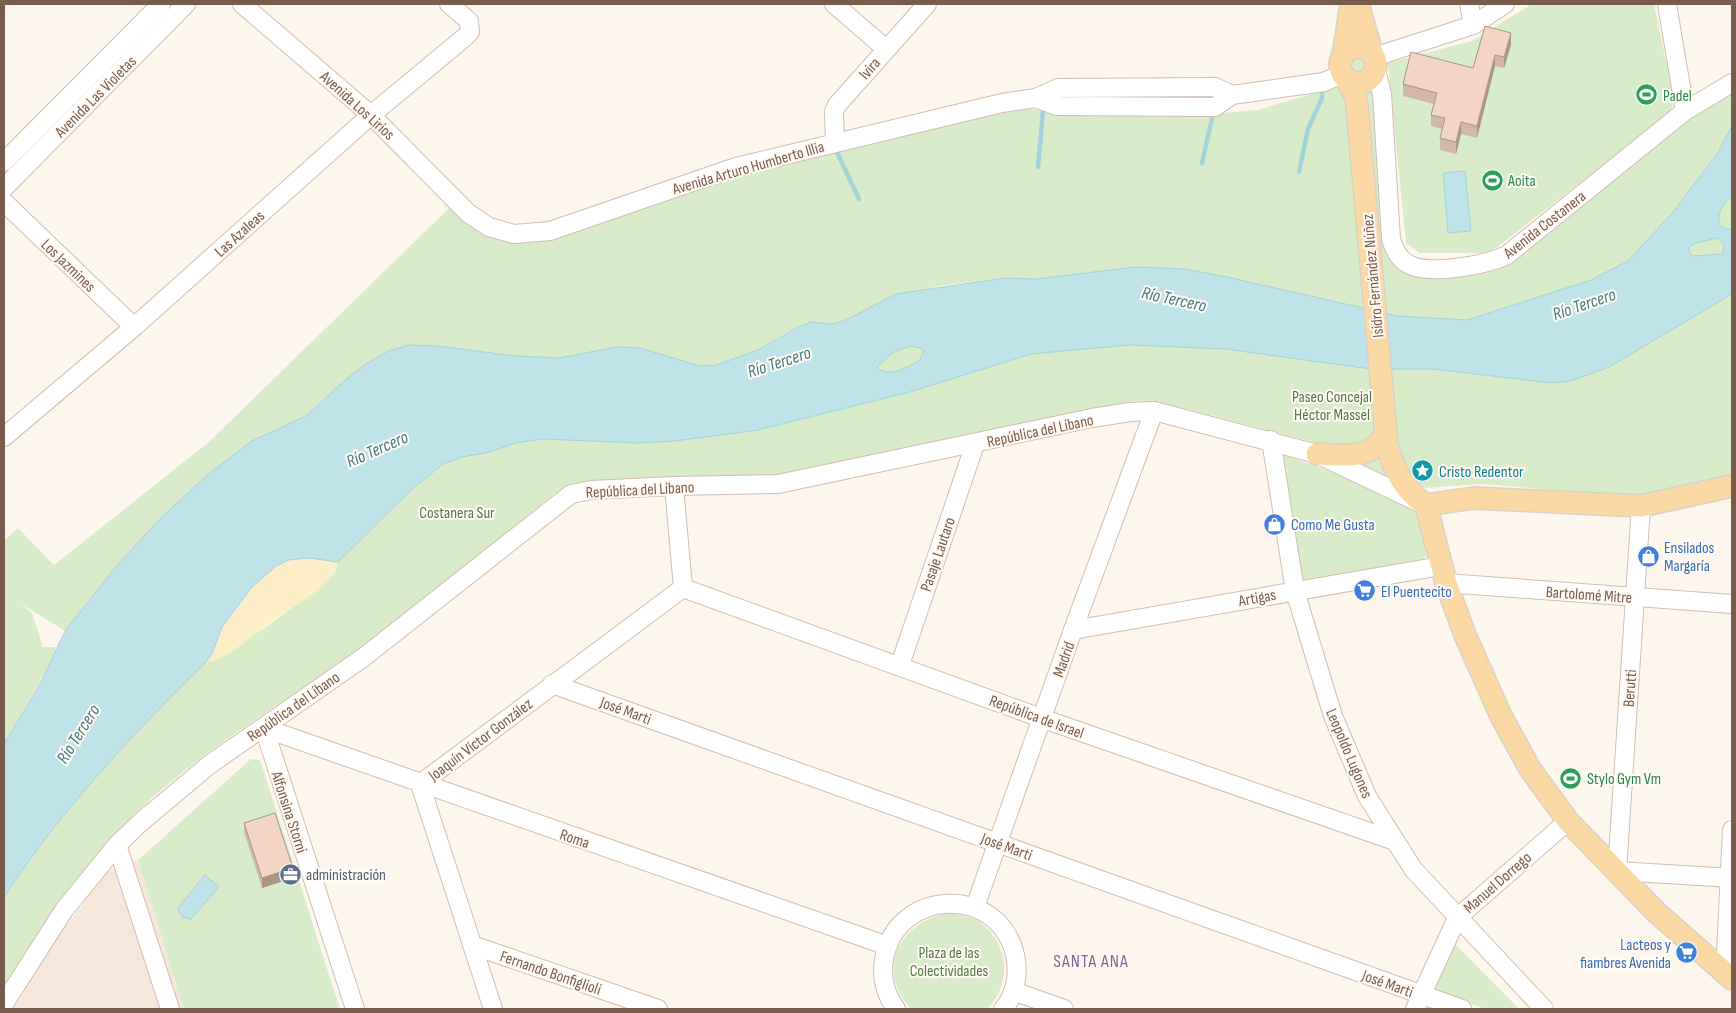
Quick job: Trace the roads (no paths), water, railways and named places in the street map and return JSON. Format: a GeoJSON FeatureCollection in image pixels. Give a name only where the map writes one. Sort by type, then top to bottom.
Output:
{"type":"FeatureCollection","features":[{"type":"Feature","properties":{"kind":"main road"},"geometry":{"type":"LineString","coordinates":[[1351,4],[1343,68],[1355,96],[1357,106]]}},
{"type":"Feature","properties":{"kind":"main road"},"geometry":{"type":"LineString","coordinates":[[1357,106],[1359,92],[1373,64],[1358,4]]}},
{"type":"Feature","properties":{"kind":"main road"},"geometry":{"type":"LineString","coordinates":[[1343,68],[1348,50],[1358,48],[1368,50],[1373,64]]}},
{"type":"Feature","properties":{"kind":"main road"},"geometry":{"type":"LineString","coordinates":[[1343,68],[1356,83],[1373,64]]}},
{"type":"Feature","properties":{"kind":"main road","name":"Isidro Fernández Núñez"},"geometry":{"type":"LineString","coordinates":[[1357,106],[1384,427],[1390,454],[1399,478],[1410,493],[1426,506]]}},
{"type":"Feature","properties":{"kind":"main road"},"geometry":{"type":"LineString","coordinates":[[1317,454],[1366,452],[1380,443],[1384,427]]}},
{"type":"Feature","properties":{"kind":"main road"},"geometry":{"type":"LineString","coordinates":[[1729,968],[1656,911],[1568,820],[1530,769],[1500,716],[1465,635],[1443,574],[1426,506],[1474,498],[1640,506],[1732,486]]}},
{"type":"Feature","properties":{"kind":"street","name":"Avenida Las Violetas"},"geometry":{"type":"LineString","coordinates":[[4,162],[161,4]]}},
{"type":"Feature","properties":{"kind":"street","name":"Avenida Las Violetas"},"geometry":{"type":"LineString","coordinates":[[4,188],[186,4]]}},
{"type":"Feature","properties":{"kind":"street","name":"Avenida Los Lirios"},"geometry":{"type":"LineString","coordinates":[[242,4],[371,115],[468,213]]}},
{"type":"Feature","properties":{"kind":"street","name":"Las Azaleas"},"geometry":{"type":"LineString","coordinates":[[4,437],[134,327],[371,115],[465,37],[471,27],[466,18],[449,4]]}},
{"type":"Feature","properties":{"kind":"street"},"geometry":{"type":"LineString","coordinates":[[834,4],[886,48]]}},
{"type":"Feature","properties":{"kind":"street","name":"Ivira"},"geometry":{"type":"LineString","coordinates":[[836,142],[834,112],[837,105],[927,4]]}},
{"type":"Feature","properties":{"kind":"street"},"geometry":{"type":"LineString","coordinates":[[1469,4],[1473,25]]}},
{"type":"Feature","properties":{"kind":"street"},"geometry":{"type":"LineString","coordinates":[[1373,64],[1473,25],[1505,4]]}},
{"type":"Feature","properties":{"kind":"street"},"geometry":{"type":"LineString","coordinates":[[1666,4],[1685,111]]}},
{"type":"Feature","properties":{"kind":"street","name":"Avenida Costanera"},"geometry":{"type":"LineString","coordinates":[[1373,64],[1382,94],[1389,232],[1397,254],[1408,264],[1416,267],[1474,265],[1496,260],[1506,255],[1685,111],[1732,83]]}},
{"type":"Feature","properties":{"kind":"street","name":"Avenida Arturo Humberto Illia"},"geometry":{"type":"LineString","coordinates":[[468,213],[479,221],[500,231],[514,234],[538,233],[711,174],[1002,102],[1036,98],[1057,106],[1215,107],[1232,95],[1324,82],[1343,68]]}},
{"type":"Feature","properties":{"kind":"street","name":"Los Jazmines"},"geometry":{"type":"LineString","coordinates":[[4,202],[134,327]]}},
{"type":"Feature","properties":{"kind":"street","name":"República del Líbano"},"geometry":{"type":"LineString","coordinates":[[4,1004],[55,923],[117,845],[171,795],[209,765],[364,657],[564,497],[580,491],[674,486],[778,484],[1092,418],[1130,412],[1154,411],[1271,440],[1317,454],[1426,506]]}},
{"type":"Feature","properties":{"kind":"street","name":"Madrid"},"geometry":{"type":"LineString","coordinates":[[975,907],[1073,630],[1154,411]]}},
{"type":"Feature","properties":{"kind":"street","name":"Leopoldo Lugones"},"geometry":{"type":"LineString","coordinates":[[1271,440],[1295,591],[1340,734],[1367,796],[1392,840],[1412,869],[1544,1009]]}},
{"type":"Feature","properties":{"kind":"street","name":"Pasaje Lautaro"},"geometry":{"type":"LineString","coordinates":[[900,666],[975,444]]}},
{"type":"Feature","properties":{"kind":"street"},"geometry":{"type":"LineString","coordinates":[[674,486],[682,588]]}},
{"type":"Feature","properties":{"kind":"street","name":"Berutti"},"geometry":{"type":"LineString","coordinates":[[1617,871],[1640,506]]}},
{"type":"Feature","properties":{"kind":"street","name":"Artigas"},"geometry":{"type":"LineString","coordinates":[[1073,630],[1295,591],[1443,574]]}},
{"type":"Feature","properties":{"kind":"street","name":"Bartolomé Mitre"},"geometry":{"type":"LineString","coordinates":[[1443,574],[1635,597],[1732,604]]}},
{"type":"Feature","properties":{"kind":"street","name":"República de Israel"},"geometry":{"type":"LineString","coordinates":[[682,588],[1042,718],[1392,840]]}},
{"type":"Feature","properties":{"kind":"street","name":"Joaquín Víctor González"},"geometry":{"type":"LineString","coordinates":[[493,1009],[420,784],[682,588]]}},
{"type":"Feature","properties":{"kind":"street","name":"José Marti"},"geometry":{"type":"LineString","coordinates":[[552,684],[997,842],[1418,1002],[1462,1009]]}},
{"type":"Feature","properties":{"kind":"street","name":"Roma"},"geometry":{"type":"LineString","coordinates":[[264,728],[888,946]]}},
{"type":"Feature","properties":{"kind":"street","name":"Alfonsina Storni"},"geometry":{"type":"LineString","coordinates":[[264,728],[355,1009]]}},
{"type":"Feature","properties":{"kind":"street","name":"Manuel Dorrego"},"geometry":{"type":"LineString","coordinates":[[1418,1002],[1457,918],[1568,820]]}},
{"type":"Feature","properties":{"kind":"street"},"geometry":{"type":"LineString","coordinates":[[1729,968],[1732,830]]}},
{"type":"Feature","properties":{"kind":"street"},"geometry":{"type":"LineString","coordinates":[[117,845],[170,1009]]}},
{"type":"Feature","properties":{"kind":"street"},"geometry":{"type":"LineString","coordinates":[[1617,871],[1731,878]]}},
{"type":"Feature","properties":{"kind":"street"},"geometry":{"type":"LineString","coordinates":[[896,1009],[884,985],[883,968],[888,946],[901,924],[913,914],[928,907],[959,903],[975,907],[998,923],[1007,935],[1016,962],[1013,991],[1003,1009]]}},
{"type":"Feature","properties":{"kind":"street","name":"Fernando Bonfiglioli"},"geometry":{"type":"LineString","coordinates":[[472,945],[658,1009]]}},
{"type":"Feature","properties":{"kind":"street"},"geometry":{"type":"LineString","coordinates":[[1013,991],[1064,1009]]}},
{"type":"Feature","properties":{"kind":"water","name":"Río Tercero"},"geometry":{"type":"Polygon","coordinates":[[[1732,126],[1732,196],[1723,206],[1719,221],[1720,226],[1732,229],[1732,294],[1609,367],[1571,381],[1551,383],[1433,369],[1371,369],[1225,349],[1129,345],[1031,354],[910,392],[758,430],[675,441],[639,443],[543,439],[516,443],[443,464],[411,490],[338,562],[309,558],[289,560],[276,566],[252,587],[222,627],[212,654],[205,663],[150,718],[73,804],[4,897],[4,744],[41,682],[65,631],[119,563],[159,520],[206,476],[252,441],[306,416],[344,381],[366,364],[388,351],[409,345],[438,346],[515,356],[559,358],[617,347],[640,348],[700,366],[716,365],[758,350],[798,327],[812,322],[830,324],[844,321],[896,294],[1005,278],[1036,279],[1136,267],[1184,269],[1227,277],[1398,316],[1467,320],[1591,280],[1628,261],[1673,212],[1718,152],[1732,126]],[[1718,238],[1696,243],[1689,247],[1689,252],[1693,256],[1723,254],[1724,245],[1718,238]],[[910,346],[892,353],[877,367],[887,372],[892,372],[919,361],[924,351],[910,346]]]}},
{"type":"Feature","properties":{"kind":"water"},"geometry":{"type":"Polygon","coordinates":[[[1465,171],[1471,231],[1448,233],[1443,173],[1465,171]]]}},
{"type":"Feature","properties":{"kind":"water"},"geometry":{"type":"Polygon","coordinates":[[[205,875],[219,887],[190,920],[186,917],[184,919],[177,909],[205,875]]]}},
{"type":"Feature","properties":{"kind":"waterway"},"geometry":{"type":"LineString","coordinates":[[1299,172],[1308,129],[1322,98],[1322,90]]}},
{"type":"Feature","properties":{"kind":"waterway"},"geometry":{"type":"LineString","coordinates":[[1038,167],[1043,111]]}},
{"type":"Feature","properties":{"kind":"waterway"},"geometry":{"type":"LineString","coordinates":[[1202,163],[1213,114]]}},
{"type":"Feature","properties":{"kind":"waterway"},"geometry":{"type":"LineString","coordinates":[[836,150],[859,199]]}},
{"type":"Feature","properties":{"kind":"place","name":"Padel"},"geometry":{"type":"Point","coordinates":[1647,95]}},
{"type":"Feature","properties":{"kind":"place","name":"Aoita"},"geometry":{"type":"Point","coordinates":[1492,180]}},
{"type":"Feature","properties":{"kind":"place","name":"Cristo Redentor"},"geometry":{"type":"Point","coordinates":[1423,471]}},
{"type":"Feature","properties":{"kind":"place","name":"Como Me Gusta"},"geometry":{"type":"Point","coordinates":[1275,524]}},
{"type":"Feature","properties":{"kind":"place","name":"Ensilados Margaría"},"geometry":{"type":"Point","coordinates":[1648,556]}},
{"type":"Feature","properties":{"kind":"place","name":"El Puentecito"},"geometry":{"type":"Point","coordinates":[1365,591]}},
{"type":"Feature","properties":{"kind":"place","name":"Stylo Gym Vm"},"geometry":{"type":"Point","coordinates":[1571,778]}},
{"type":"Feature","properties":{"kind":"place","name":"administración"},"geometry":{"type":"Point","coordinates":[290,874]}},
{"type":"Feature","properties":{"kind":"place","name":"Lacteos y fiambres Avenida"},"geometry":{"type":"Point","coordinates":[1687,953]}},
{"type":"Feature","properties":{"kind":"district","name":"SANTA ANA"},"geometry":{"type":"Point","coordinates":[1091,961]}},
{"type":"Feature","properties":{"kind":"park label","name":"Paseo Concejal Héctor Massel"},"geometry":{"type":"Point","coordinates":[1332,405]}},
{"type":"Feature","properties":{"kind":"park label","name":"Costanera Sur"},"geometry":{"type":"Point","coordinates":[457,512]}},
{"type":"Feature","properties":{"kind":"park label","name":"Plaza de las Colectividades"},"geometry":{"type":"Point","coordinates":[949,961]}}]}
